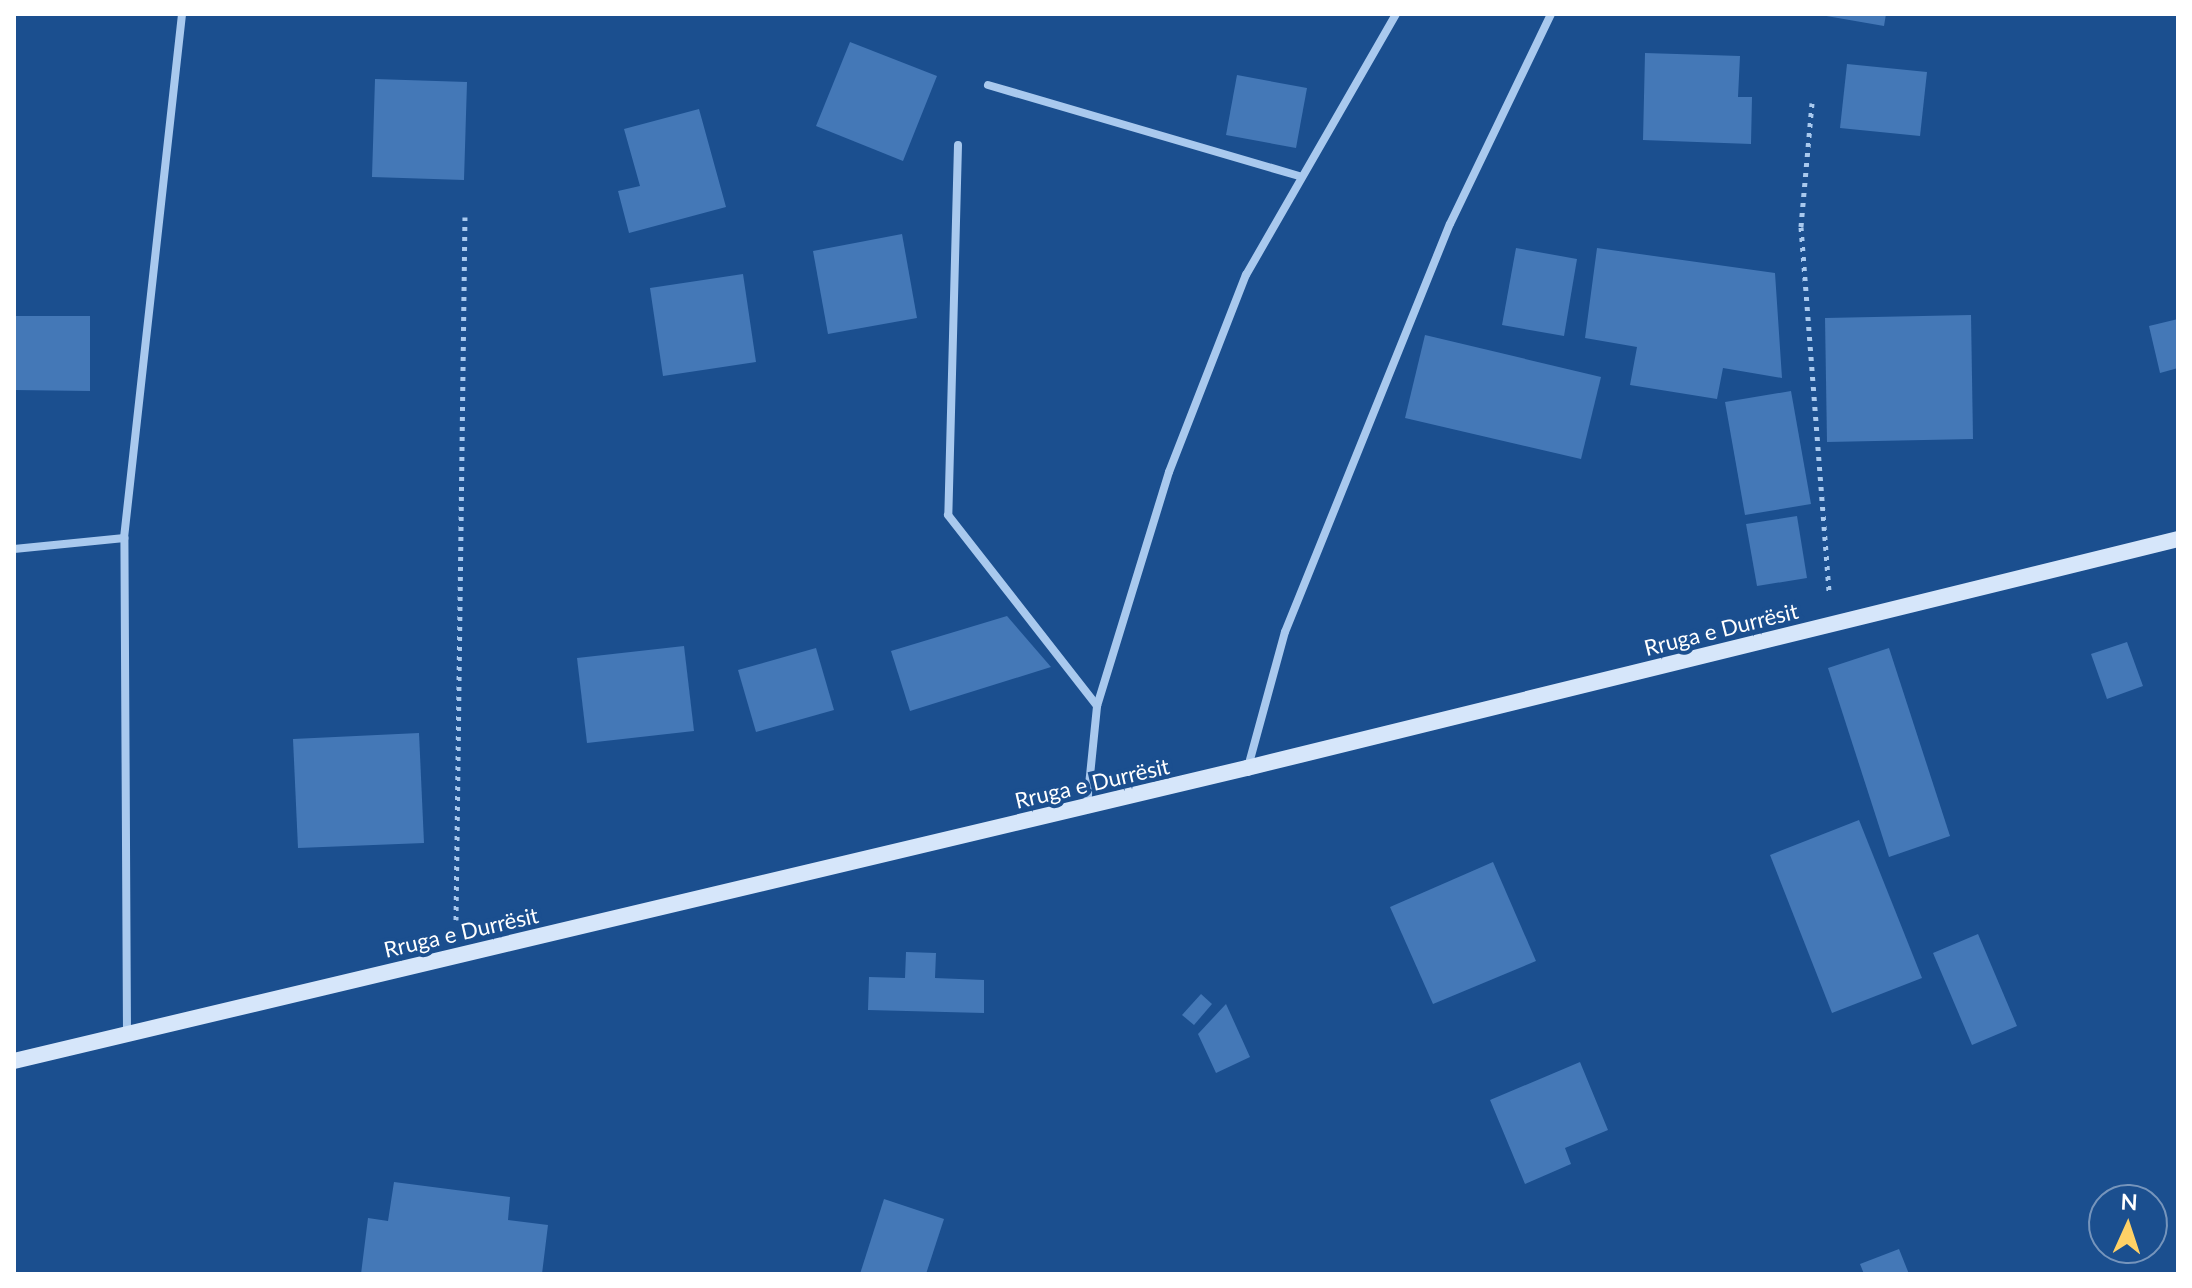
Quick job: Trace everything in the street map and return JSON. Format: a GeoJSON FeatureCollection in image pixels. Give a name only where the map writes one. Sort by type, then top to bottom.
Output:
{"type":"FeatureCollection","features":[{"type":"Feature","properties":{"kind":"main road","name":"Rruga e Durrësit"},"geometry":{"type":"LineString","coordinates":[[14,1061],[1247,768],[2178,539]]}},
{"type":"Feature","properties":{"kind":"street"},"geometry":{"type":"LineString","coordinates":[[127,1035],[124,538],[182,14]]}},
{"type":"Feature","properties":{"kind":"street"},"geometry":{"type":"LineString","coordinates":[[1087,806],[1097,706],[1169,472],[1246,275],[1300,176],[1396,14]]}},
{"type":"Feature","properties":{"kind":"street"},"geometry":{"type":"LineString","coordinates":[[1247,768],[1291,618],[1450,224],[1551,14]]}},
{"type":"Feature","properties":{"kind":"street"},"geometry":{"type":"LineString","coordinates":[[988,85],[1300,176]]}},
{"type":"Feature","properties":{"kind":"street"},"geometry":{"type":"LineString","coordinates":[[958,145],[948,515],[1097,706]]}},
{"type":"Feature","properties":{"kind":"street"},"geometry":{"type":"LineString","coordinates":[[14,549],[124,538]]}},
{"type":"Feature","properties":{"kind":"path"},"geometry":{"type":"LineString","coordinates":[[1812,103],[1801,227],[1831,624]]}},
{"type":"Feature","properties":{"kind":"path"},"geometry":{"type":"LineString","coordinates":[[455,957],[465,217]]}},
{"type":"Feature","properties":{"kind":"building"},"geometry":{"type":"Polygon","coordinates":[[[1815,14],[1886,14],[1884,26],[1815,14]]]}},
{"type":"Feature","properties":{"kind":"building"},"geometry":{"type":"Polygon","coordinates":[[[850,42],[937,76],[903,161],[816,126],[850,42]]]}},
{"type":"Feature","properties":{"kind":"building"},"geometry":{"type":"Polygon","coordinates":[[[1645,53],[1740,56],[1738,97],[1752,97],[1751,144],[1643,140],[1645,53]]]}},
{"type":"Feature","properties":{"kind":"building"},"geometry":{"type":"Polygon","coordinates":[[[1847,64],[1927,72],[1920,136],[1840,128],[1847,64]]]}},
{"type":"Feature","properties":{"kind":"building"},"geometry":{"type":"Polygon","coordinates":[[[1237,75],[1307,88],[1296,148],[1226,135],[1237,75]]]}},
{"type":"Feature","properties":{"kind":"building"},"geometry":{"type":"Polygon","coordinates":[[[375,79],[467,82],[464,180],[372,177],[375,79]]]}},
{"type":"Feature","properties":{"kind":"building"},"geometry":{"type":"Polygon","coordinates":[[[699,109],[726,207],[629,233],[618,191],[640,186],[624,129],[699,109]]]}},
{"type":"Feature","properties":{"kind":"building"},"geometry":{"type":"Polygon","coordinates":[[[902,234],[917,318],[828,334],[813,251],[902,234]]]}},
{"type":"Feature","properties":{"kind":"building"},"geometry":{"type":"Polygon","coordinates":[[[1516,248],[1577,259],[1564,336],[1502,325],[1516,248]]]}},
{"type":"Feature","properties":{"kind":"building"},"geometry":{"type":"Polygon","coordinates":[[[1597,248],[1775,273],[1782,378],[1723,368],[1717,399],[1630,385],[1637,347],[1585,338],[1597,248]]]}},
{"type":"Feature","properties":{"kind":"building"},"geometry":{"type":"Polygon","coordinates":[[[743,274],[756,362],[663,376],[650,288],[743,274]]]}},
{"type":"Feature","properties":{"kind":"building"},"geometry":{"type":"Polygon","coordinates":[[[1971,315],[1973,439],[1827,442],[1825,318],[1971,315]]]}},
{"type":"Feature","properties":{"kind":"building"},"geometry":{"type":"Polygon","coordinates":[[[14,316],[90,316],[90,391],[14,390],[14,316]]]}},
{"type":"Feature","properties":{"kind":"building"},"geometry":{"type":"Polygon","coordinates":[[[2178,319],[2178,368],[2160,373],[2149,326],[2178,319]]]}},
{"type":"Feature","properties":{"kind":"building"},"geometry":{"type":"Polygon","coordinates":[[[1425,335],[1601,377],[1581,459],[1405,418],[1425,335]]]}},
{"type":"Feature","properties":{"kind":"building"},"geometry":{"type":"Polygon","coordinates":[[[1791,391],[1811,504],[1745,515],[1725,402],[1791,391]]]}},
{"type":"Feature","properties":{"kind":"building"},"geometry":{"type":"Polygon","coordinates":[[[1797,516],[1807,578],[1757,586],[1746,524],[1797,516]]]}},
{"type":"Feature","properties":{"kind":"building"},"geometry":{"type":"Polygon","coordinates":[[[1007,616],[1051,667],[910,711],[891,651],[1007,616]]]}},
{"type":"Feature","properties":{"kind":"building"},"geometry":{"type":"Polygon","coordinates":[[[2127,642],[2143,686],[2107,699],[2091,654],[2127,642]]]}},
{"type":"Feature","properties":{"kind":"building"},"geometry":{"type":"Polygon","coordinates":[[[684,646],[694,731],[587,743],[577,658],[684,646]]]}},
{"type":"Feature","properties":{"kind":"building"},"geometry":{"type":"Polygon","coordinates":[[[816,648],[834,710],[756,732],[738,670],[816,648]]]}},
{"type":"Feature","properties":{"kind":"building"},"geometry":{"type":"Polygon","coordinates":[[[1889,648],[1950,836],[1889,857],[1828,668],[1889,648]]]}},
{"type":"Feature","properties":{"kind":"building"},"geometry":{"type":"Polygon","coordinates":[[[419,733],[424,843],[298,848],[293,739],[419,733]]]}},
{"type":"Feature","properties":{"kind":"building"},"geometry":{"type":"Polygon","coordinates":[[[1859,820],[1922,978],[1832,1013],[1770,855],[1859,820]]]}},
{"type":"Feature","properties":{"kind":"building"},"geometry":{"type":"Polygon","coordinates":[[[1493,862],[1536,961],[1433,1004],[1390,907],[1493,862]]]}},
{"type":"Feature","properties":{"kind":"building"},"geometry":{"type":"Polygon","coordinates":[[[1978,934],[2017,1026],[1972,1045],[1933,953],[1978,934]]]}},
{"type":"Feature","properties":{"kind":"building"},"geometry":{"type":"Polygon","coordinates":[[[906,952],[936,953],[935,978],[984,980],[984,1013],[868,1010],[869,977],[905,978],[906,952]]]}},
{"type":"Feature","properties":{"kind":"building"},"geometry":{"type":"Polygon","coordinates":[[[1201,994],[1212,1004],[1194,1025],[1182,1015],[1201,994]]]}},
{"type":"Feature","properties":{"kind":"building"},"geometry":{"type":"Polygon","coordinates":[[[1226,1004],[1250,1057],[1216,1073],[1198,1034],[1226,1004]]]}},
{"type":"Feature","properties":{"kind":"building"},"geometry":{"type":"Polygon","coordinates":[[[1580,1062],[1608,1130],[1565,1148],[1571,1164],[1525,1184],[1490,1100],[1580,1062]]]}},
{"type":"Feature","properties":{"kind":"building"},"geometry":{"type":"Polygon","coordinates":[[[394,1182],[510,1197],[508,1220],[548,1225],[542,1274],[361,1274],[368,1218],[388,1221],[394,1182]]]}},
{"type":"Feature","properties":{"kind":"building"},"geometry":{"type":"Polygon","coordinates":[[[884,1199],[944,1219],[926,1274],[860,1274],[884,1199]]]}},
{"type":"Feature","properties":{"kind":"building"},"geometry":{"type":"Polygon","coordinates":[[[1899,1249],[1909,1274],[1864,1274],[1860,1264],[1899,1249]]]}}]}
